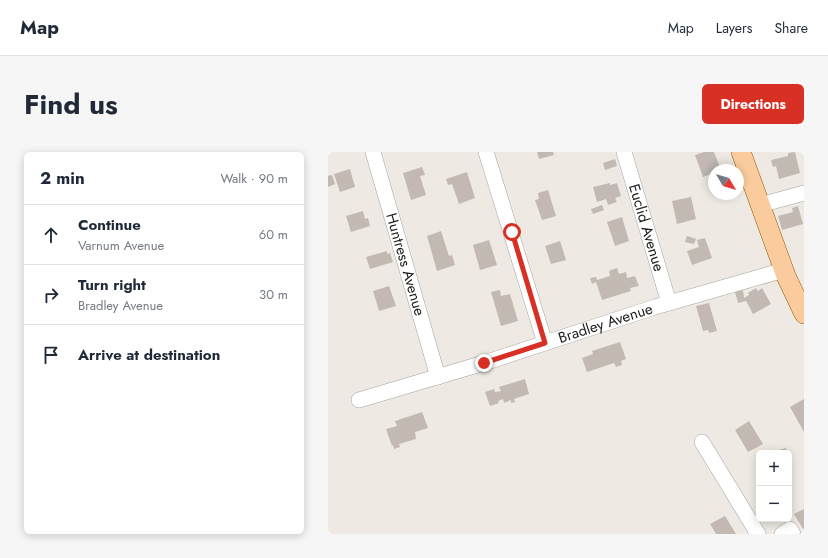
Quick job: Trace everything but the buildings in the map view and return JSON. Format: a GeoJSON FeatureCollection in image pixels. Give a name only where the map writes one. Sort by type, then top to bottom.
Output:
{"type":"FeatureCollection","features":[{"type":"Feature","properties":{"kind":"main road"},"geometry":{"type":"LineString","coordinates":[[741,152],[784,270],[804,314]]}},
{"type":"Feature","properties":{"kind":"street","name":"Huntress Avenue"},"geometry":{"type":"LineString","coordinates":[[373,152],[438,377]]}},
{"type":"Feature","properties":{"kind":"street"},"geometry":{"type":"LineString","coordinates":[[486,152],[545,343]]}},
{"type":"Feature","properties":{"kind":"street","name":"Euclid Avenue"},"geometry":{"type":"LineString","coordinates":[[624,152],[669,303]]}},
{"type":"Feature","properties":{"kind":"street"},"geometry":{"type":"LineString","coordinates":[[760,205],[804,193]]}},
{"type":"Feature","properties":{"kind":"street","name":"Bradley Avenue"},"geometry":{"type":"LineString","coordinates":[[358,400],[438,377],[669,303],[784,270]]}},
{"type":"Feature","properties":{"kind":"street"},"geometry":{"type":"LineString","coordinates":[[702,442],[758,534]]}},
{"type":"Feature","properties":{"kind":"street"},"geometry":{"type":"LineString","coordinates":[[782,534],[790,529],[793,534]]}},
{"type":"Feature","properties":{"kind":"route"},"geometry":{"type":"LineString","coordinates":[[484,363],[545,343],[512,232]]}}]}
